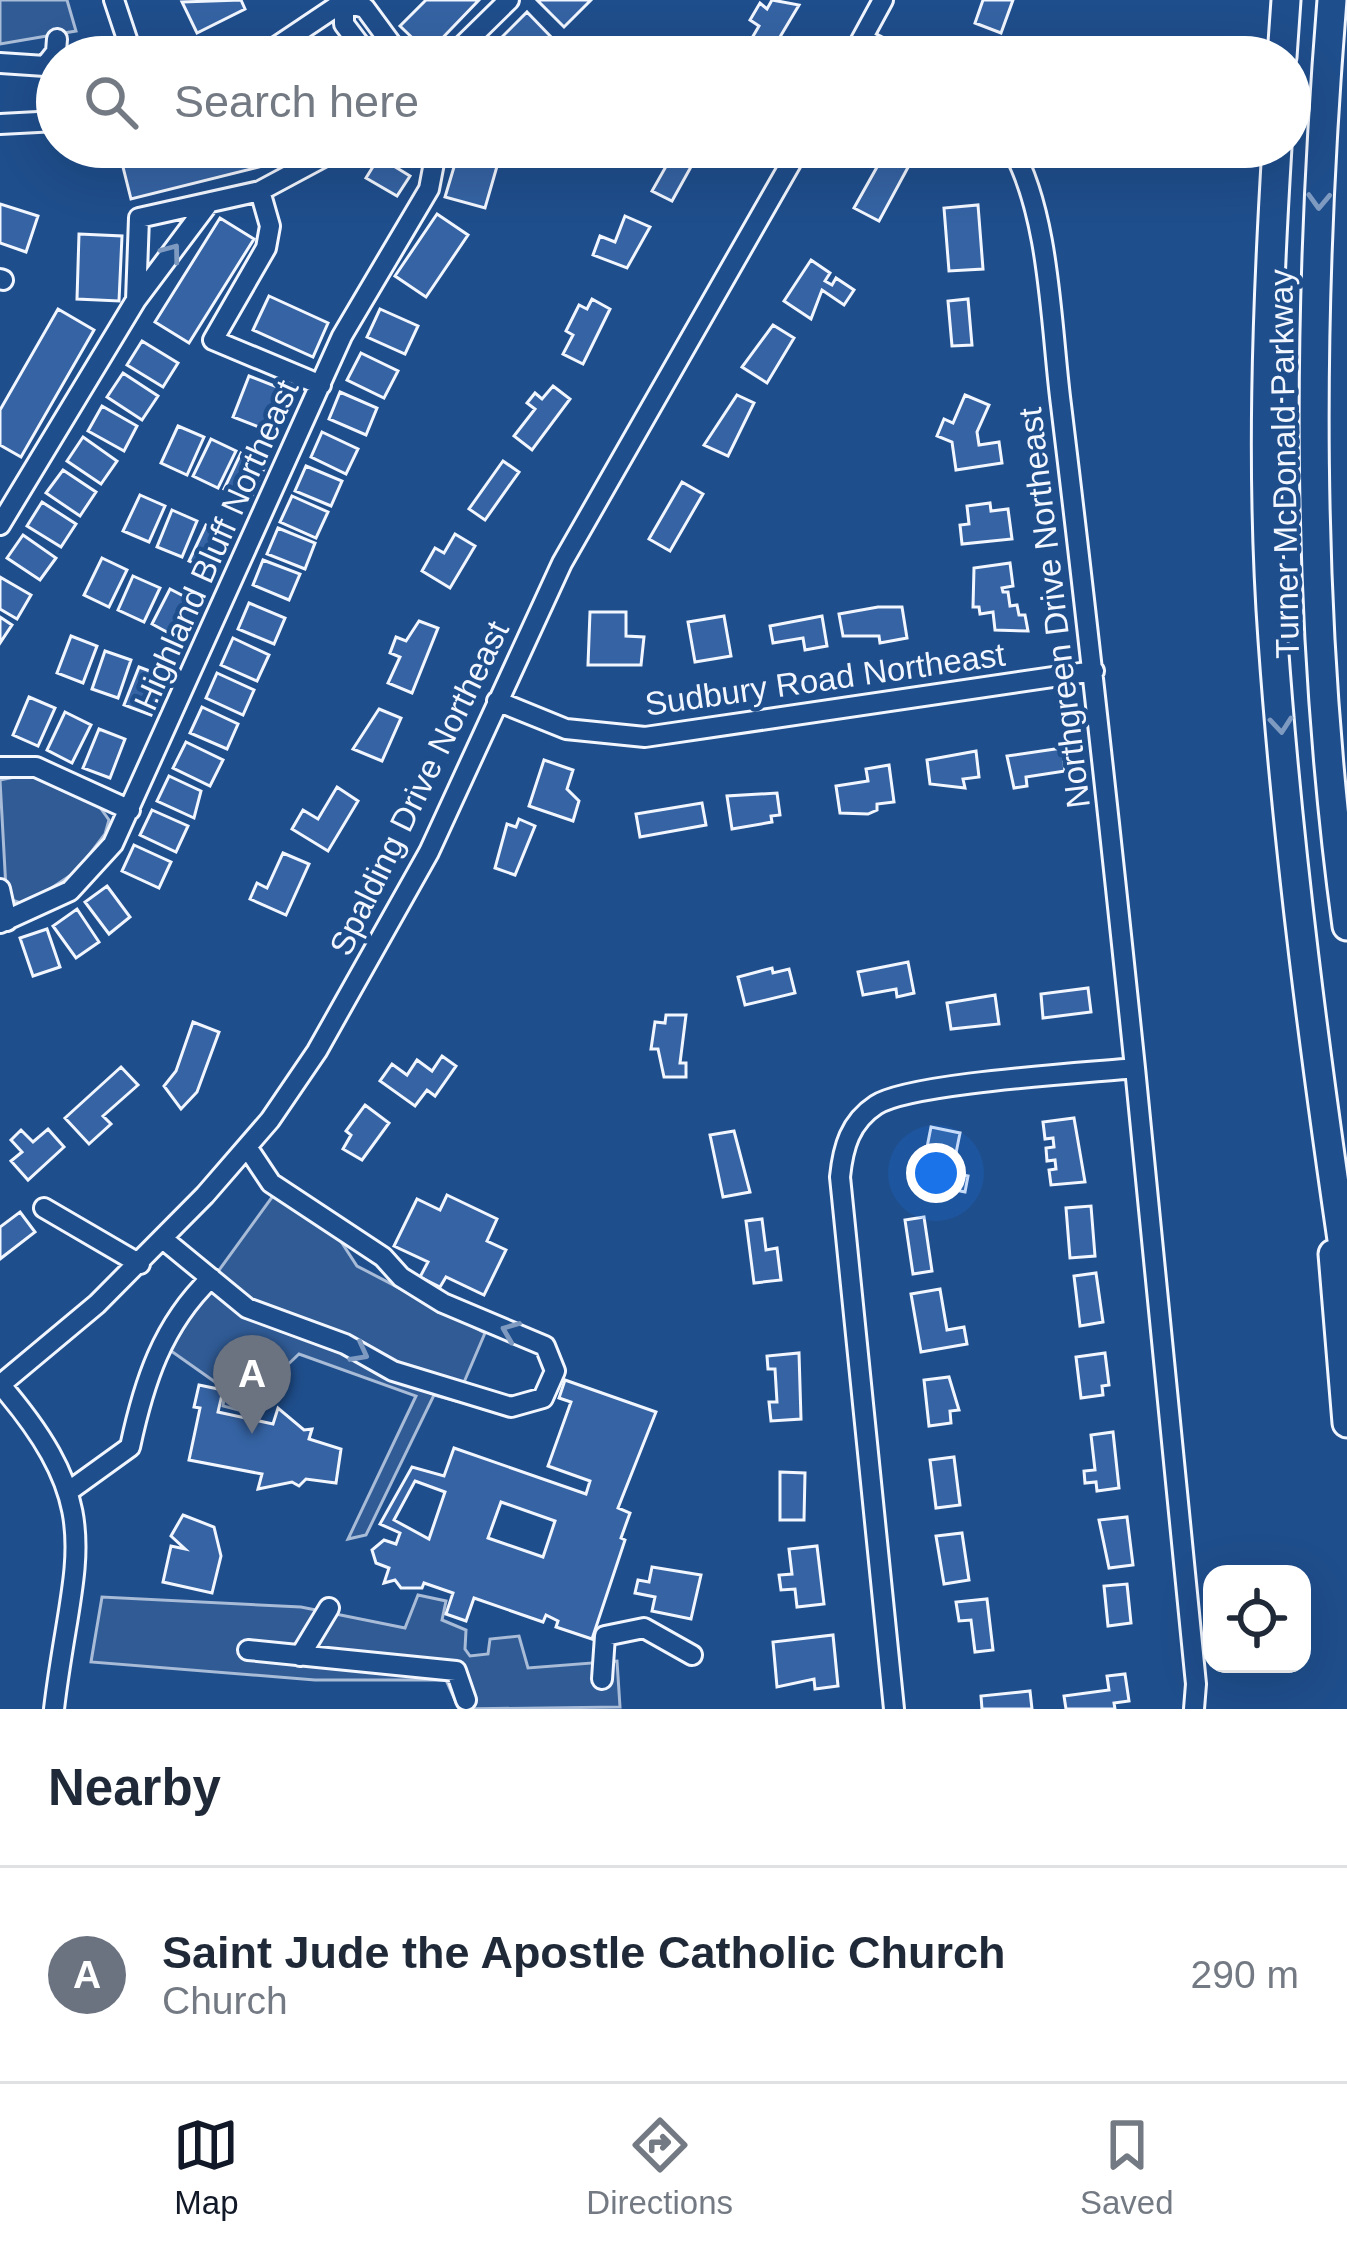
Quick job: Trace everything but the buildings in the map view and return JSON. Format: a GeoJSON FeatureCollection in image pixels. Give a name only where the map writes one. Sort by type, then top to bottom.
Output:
{"type":"FeatureCollection","features":[{"type":"Feature","properties":{"kind":"highway"},"geometry":{"type":"LineString","coordinates":[[1283,36],[1286,0]]}},
{"type":"Feature","properties":{"kind":"highway","name":"Turner McDonald Parkway"},"geometry":{"type":"LineString","coordinates":[[1332,0],[1316,259],[1316,532],[1326,717],[1347,926]]}},
{"type":"Feature","properties":{"kind":"highway"},"geometry":{"type":"LineString","coordinates":[[1276,168],[1266,333],[1272,636],[1304,977],[1347,1274]]}},
{"type":"Feature","properties":{"kind":"highway"},"geometry":{"type":"LineString","coordinates":[[1329,1148],[1347,1423]]}},
{"type":"Feature","properties":{"kind":"street"},"geometry":{"type":"LineString","coordinates":[[114,0],[126,36]]}},
{"type":"Feature","properties":{"kind":"street"},"geometry":{"type":"LineString","coordinates":[[472,36],[509,0]]}},
{"type":"Feature","properties":{"kind":"street"},"geometry":{"type":"LineString","coordinates":[[864,36],[883,0]]}},
{"type":"Feature","properties":{"kind":"street"},"geometry":{"type":"LineString","coordinates":[[292,36],[345,1]]}},
{"type":"Feature","properties":{"kind":"street"},"geometry":{"type":"LineString","coordinates":[[345,1],[344,24],[353,36]]}},
{"type":"Feature","properties":{"kind":"street"},"geometry":{"type":"LineString","coordinates":[[345,1],[365,8],[386,36]]}},
{"type":"Feature","properties":{"kind":"street"},"geometry":{"type":"LineString","coordinates":[[0,124],[36,123]]}},
{"type":"Feature","properties":{"kind":"street"},"geometry":{"type":"LineString","coordinates":[[136,300],[139,218],[260,191],[303,168]]}},
{"type":"Feature","properties":{"kind":"street","name":"Highland Bluff Northeast"},"geometry":{"type":"LineString","coordinates":[[3,922],[70,891],[113,844],[321,385],[376,271],[429,189],[433,168]]}},
{"type":"Feature","properties":{"kind":"street","name":"Spalding Drive Northeast"},"geometry":{"type":"LineString","coordinates":[[0,1385],[140,1264],[247,1147],[317,1051],[386,938],[562,563],[788,168]]}},
{"type":"Feature","properties":{"kind":"street","name":"Northgreen Drive Northeast"},"geometry":{"type":"LineString","coordinates":[[1019,168],[1034,208],[1094,670],[1196,1684],[1194,1709]]}},
{"type":"Feature","properties":{"kind":"street"},"geometry":{"type":"LineString","coordinates":[[260,191],[270,226],[266,248],[213,340],[321,385]]}},
{"type":"Feature","properties":{"kind":"street"},"geometry":{"type":"LineString","coordinates":[[0,525],[136,300],[208,204]]}},
{"type":"Feature","properties":{"kind":"street","name":"Sudbury Road Northeast"},"geometry":{"type":"LineString","coordinates":[[497,700],[566,729],[644,737],[1094,670]]}},
{"type":"Feature","properties":{"kind":"street"},"geometry":{"type":"LineString","coordinates":[[0,767],[36,767],[130,810]]}},
{"type":"Feature","properties":{"kind":"street"},"geometry":{"type":"LineString","coordinates":[[0,889],[3,922]]}},
{"type":"Feature","properties":{"kind":"street"},"geometry":{"type":"LineString","coordinates":[[894,1709],[843,1200],[843,1150],[862,1115],[897,1094],[1135,1068]]}},
{"type":"Feature","properties":{"kind":"street"},"geometry":{"type":"LineString","coordinates":[[163,1239],[248,1308],[441,1389],[511,1407],[543,1398],[555,1371],[545,1346],[461,1311],[401,1277],[383,1258],[271,1183],[247,1147]]}},
{"type":"Feature","properties":{"kind":"street"},"geometry":{"type":"LineString","coordinates":[[44,1208],[140,1264]]}},
{"type":"Feature","properties":{"kind":"street"},"geometry":{"type":"LineString","coordinates":[[69,1491],[130,1447],[149,1367],[190,1298],[211,1278]]}},
{"type":"Feature","properties":{"kind":"street"},"geometry":{"type":"LineString","coordinates":[[0,1385],[37,1427],[69,1491],[77,1538],[78,1603],[54,1709]]}},
{"type":"Feature","properties":{"kind":"street"},"geometry":{"type":"LineString","coordinates":[[300,1656],[328,1608]]}},
{"type":"Feature","properties":{"kind":"street"},"geometry":{"type":"LineString","coordinates":[[602,1679],[605,1636],[644,1628],[692,1655]]}},
{"type":"Feature","properties":{"kind":"street"},"geometry":{"type":"LineString","coordinates":[[248,1650],[456,1671],[466,1700]]}},
{"type":"Feature","properties":{"kind":"shaded area"},"geometry":{"type":"Polygon","coordinates":[[[0,0],[67,0],[76,31],[0,44],[0,0]]]}},
{"type":"Feature","properties":{"kind":"shaded area"},"geometry":{"type":"Polygon","coordinates":[[[29,774],[99,806],[109,820],[105,834],[77,871],[26,905],[12,900],[6,889],[0,780],[29,774]]]}},
{"type":"Feature","properties":{"kind":"shaded area"},"geometry":{"type":"Polygon","coordinates":[[[275,1193],[340,1240],[357,1266],[485,1333],[456,1401],[434,1395],[366,1535],[348,1539],[416,1396],[299,1354],[257,1394],[250,1413],[223,1406],[225,1389],[164,1346],[275,1193]]]}},
{"type":"Feature","properties":{"kind":"shaded area"},"geometry":{"type":"Polygon","coordinates":[[[418,1595],[446,1601],[442,1620],[466,1630],[465,1649],[470,1656],[488,1654],[490,1639],[519,1636],[528,1668],[617,1661],[620,1707],[459,1709],[446,1680],[315,1680],[91,1662],[102,1597],[301,1607],[405,1628],[418,1595]]]}},
{"type":"Feature","properties":{"kind":"place","name":"Saint Jude the Apostle Catholic Church"},"geometry":{"type":"Point","coordinates":[252,1434]}}]}
